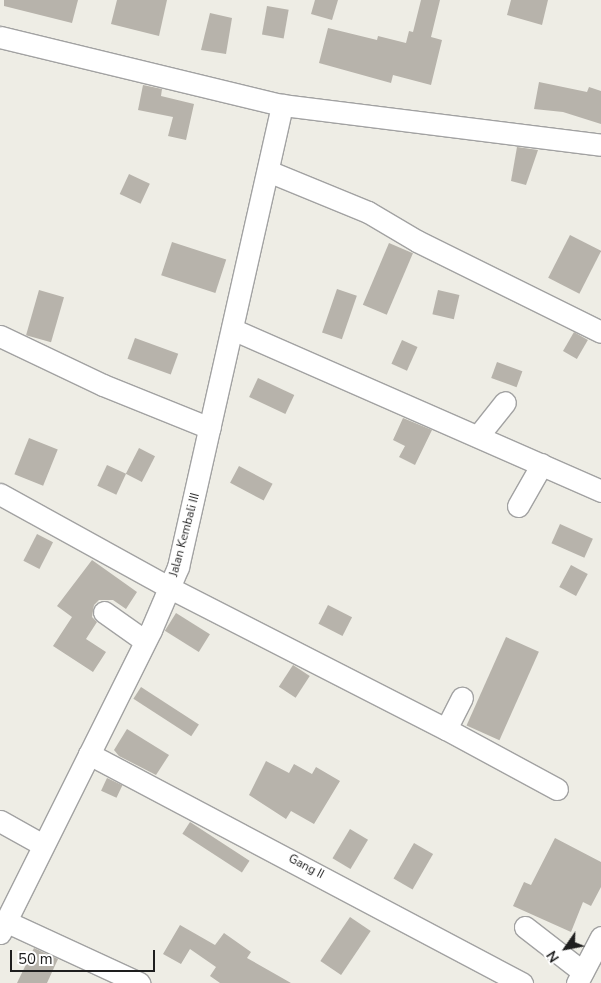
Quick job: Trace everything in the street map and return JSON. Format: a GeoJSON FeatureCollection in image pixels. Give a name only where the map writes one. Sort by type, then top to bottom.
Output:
{"type":"FeatureCollection","features":[{"type":"Feature","properties":{"kind":"street"},"geometry":{"type":"LineString","coordinates":[[0,36],[282,105],[601,145]]}},
{"type":"Feature","properties":{"kind":"street","name":"Jalan Kembali III"},"geometry":{"type":"LineString","coordinates":[[3,927],[170,588],[192,514],[282,105]]}},
{"type":"Feature","properties":{"kind":"street"},"geometry":{"type":"LineString","coordinates":[[268,171],[368,212],[417,241],[601,332]]}},
{"type":"Feature","properties":{"kind":"street"},"geometry":{"type":"LineString","coordinates":[[232,329],[601,491]]}},
{"type":"Feature","properties":{"kind":"street"},"geometry":{"type":"LineString","coordinates":[[0,336],[103,385],[210,428]]}},
{"type":"Feature","properties":{"kind":"street"},"geometry":{"type":"LineString","coordinates":[[478,436],[505,402]]}},
{"type":"Feature","properties":{"kind":"street"},"geometry":{"type":"LineString","coordinates":[[518,506],[542,464]]}},
{"type":"Feature","properties":{"kind":"street"},"geometry":{"type":"LineString","coordinates":[[0,494],[50,519],[170,588],[446,728],[557,789]]}},
{"type":"Feature","properties":{"kind":"street"},"geometry":{"type":"LineString","coordinates":[[104,612],[145,641]]}},
{"type":"Feature","properties":{"kind":"street"},"geometry":{"type":"LineString","coordinates":[[446,728],[462,698]]}},
{"type":"Feature","properties":{"kind":"street","name":"Gang II"},"geometry":{"type":"LineString","coordinates":[[89,754],[522,983]]}},
{"type":"Feature","properties":{"kind":"street"},"geometry":{"type":"LineString","coordinates":[[0,821],[42,845]]}},
{"type":"Feature","properties":{"kind":"street"},"geometry":{"type":"LineString","coordinates":[[3,927],[139,983]]}},
{"type":"Feature","properties":{"kind":"street"},"geometry":{"type":"LineString","coordinates":[[525,927],[580,977],[601,937]]}},
{"type":"Feature","properties":{"kind":"building"},"geometry":{"type":"Polygon","coordinates":[[[4,0],[78,0],[72,23],[4,6],[4,0]]]}},
{"type":"Feature","properties":{"kind":"building"},"geometry":{"type":"Polygon","coordinates":[[[117,0],[167,0],[159,36],[111,24],[117,0]]]}},
{"type":"Feature","properties":{"kind":"building"},"geometry":{"type":"Polygon","coordinates":[[[315,0],[338,0],[332,20],[311,14],[315,0]]]}},
{"type":"Feature","properties":{"kind":"building"},"geometry":{"type":"Polygon","coordinates":[[[421,0],[440,0],[431,37],[442,40],[431,85],[393,75],[391,83],[319,63],[328,28],[377,40],[378,36],[406,43],[409,31],[413,32],[421,0]]]}},
{"type":"Feature","properties":{"kind":"building"},"geometry":{"type":"Polygon","coordinates":[[[511,0],[548,0],[542,25],[507,15],[511,0]]]}},
{"type":"Feature","properties":{"kind":"building"},"geometry":{"type":"Polygon","coordinates":[[[267,6],[289,10],[284,38],[262,35],[267,6]]]}},
{"type":"Feature","properties":{"kind":"building"},"geometry":{"type":"Polygon","coordinates":[[[210,13],[232,18],[226,54],[201,50],[210,13]]]}},
{"type":"Feature","properties":{"kind":"building"},"geometry":{"type":"Polygon","coordinates":[[[539,82],[587,92],[589,87],[601,91],[601,124],[563,112],[534,109],[539,82]]]}},
{"type":"Feature","properties":{"kind":"building"},"geometry":{"type":"Polygon","coordinates":[[[143,85],[162,89],[161,96],[194,104],[186,140],[168,136],[173,117],[138,110],[143,85]]]}},
{"type":"Feature","properties":{"kind":"building"},"geometry":{"type":"Polygon","coordinates":[[[517,147],[538,150],[526,185],[511,181],[517,147]]]}},
{"type":"Feature","properties":{"kind":"building"},"geometry":{"type":"Polygon","coordinates":[[[129,174],[150,184],[141,204],[120,194],[129,174]]]}},
{"type":"Feature","properties":{"kind":"building"},"geometry":{"type":"Polygon","coordinates":[[[570,235],[601,251],[579,294],[548,278],[570,235]]]}},
{"type":"Feature","properties":{"kind":"building"},"geometry":{"type":"Polygon","coordinates":[[[172,242],[226,260],[215,293],[161,275],[172,242]]]}},
{"type":"Feature","properties":{"kind":"building"},"geometry":{"type":"Polygon","coordinates":[[[389,243],[413,253],[387,315],[363,305],[389,243]]]}},
{"type":"Feature","properties":{"kind":"building"},"geometry":{"type":"Polygon","coordinates":[[[337,289],[357,296],[342,339],[322,332],[337,289]]]}},
{"type":"Feature","properties":{"kind":"building"},"geometry":{"type":"Polygon","coordinates":[[[39,290],[64,297],[51,342],[26,335],[39,290]]]}},
{"type":"Feature","properties":{"kind":"building"},"geometry":{"type":"Polygon","coordinates":[[[438,290],[459,295],[454,319],[432,314],[438,290]]]}},
{"type":"Feature","properties":{"kind":"building"},"geometry":{"type":"Polygon","coordinates":[[[574,332],[588,340],[577,359],[563,351],[574,332]]]}},
{"type":"Feature","properties":{"kind":"building"},"geometry":{"type":"Polygon","coordinates":[[[135,338],[178,354],[171,374],[127,359],[135,338]]]}},
{"type":"Feature","properties":{"kind":"building"},"geometry":{"type":"Polygon","coordinates":[[[402,340],[418,347],[407,371],[391,364],[402,340]]]}},
{"type":"Feature","properties":{"kind":"building"},"geometry":{"type":"Polygon","coordinates":[[[497,362],[522,371],[517,387],[491,378],[497,362]]]}},
{"type":"Feature","properties":{"kind":"building"},"geometry":{"type":"Polygon","coordinates":[[[258,378],[294,395],[285,414],[249,397],[258,378]]]}},
{"type":"Feature","properties":{"kind":"building"},"geometry":{"type":"Polygon","coordinates":[[[403,418],[432,430],[415,465],[399,457],[405,446],[393,440],[403,418]]]}},
{"type":"Feature","properties":{"kind":"building"},"geometry":{"type":"Polygon","coordinates":[[[29,438],[58,450],[43,486],[14,474],[29,438]]]}},
{"type":"Feature","properties":{"kind":"building"},"geometry":{"type":"Polygon","coordinates":[[[139,448],[155,456],[142,482],[126,474],[139,448]]]}},
{"type":"Feature","properties":{"kind":"building"},"geometry":{"type":"Polygon","coordinates":[[[107,465],[126,474],[116,495],[97,486],[107,465]]]}},
{"type":"Feature","properties":{"kind":"building"},"geometry":{"type":"Polygon","coordinates":[[[239,466],[273,484],[264,501],[230,483],[239,466]]]}},
{"type":"Feature","properties":{"kind":"building"},"geometry":{"type":"Polygon","coordinates":[[[560,524],[593,539],[584,558],[551,543],[560,524]]]}},
{"type":"Feature","properties":{"kind":"building"},"geometry":{"type":"Polygon","coordinates":[[[37,534],[53,542],[39,569],[23,561],[37,534]]]}},
{"type":"Feature","properties":{"kind":"building"},"geometry":{"type":"Polygon","coordinates":[[[92,560],[137,592],[126,609],[113,600],[99,600],[94,605],[92,617],[97,622],[86,639],[106,652],[93,672],[53,646],[72,617],[57,606],[92,560]]]}},
{"type":"Feature","properties":{"kind":"building"},"geometry":{"type":"Polygon","coordinates":[[[571,565],[588,574],[576,596],[559,587],[571,565]]]}},
{"type":"Feature","properties":{"kind":"building"},"geometry":{"type":"Polygon","coordinates":[[[328,605],[352,617],[343,636],[318,624],[328,605]]]}},
{"type":"Feature","properties":{"kind":"building"},"geometry":{"type":"Polygon","coordinates":[[[176,613],[210,634],[199,652],[165,631],[176,613]]]}},
{"type":"Feature","properties":{"kind":"building"},"geometry":{"type":"Polygon","coordinates":[[[506,637],[539,652],[499,740],[467,726],[506,637]]]}},
{"type":"Feature","properties":{"kind":"building"},"geometry":{"type":"Polygon","coordinates":[[[293,665],[310,676],[296,698],[279,687],[293,665]]]}},
{"type":"Feature","properties":{"kind":"building"},"geometry":{"type":"Polygon","coordinates":[[[141,687],[199,725],[191,736],[133,699],[141,687]]]}},
{"type":"Feature","properties":{"kind":"building"},"geometry":{"type":"Polygon","coordinates":[[[127,729],[169,755],[156,775],[119,756],[114,750],[127,729]]]}},
{"type":"Feature","properties":{"kind":"building"},"geometry":{"type":"Polygon","coordinates":[[[266,761],[289,773],[294,764],[312,774],[316,767],[340,781],[314,824],[291,811],[286,819],[249,795],[266,761]]]}},
{"type":"Feature","properties":{"kind":"building"},"geometry":{"type":"Polygon","coordinates":[[[107,778],[122,785],[116,798],[101,791],[107,778]]]}},
{"type":"Feature","properties":{"kind":"building"},"geometry":{"type":"Polygon","coordinates":[[[190,822],[250,861],[242,872],[182,834],[190,822]]]}},
{"type":"Feature","properties":{"kind":"building"},"geometry":{"type":"Polygon","coordinates":[[[350,829],[368,840],[350,869],[332,858],[350,829]]]}},
{"type":"Feature","properties":{"kind":"building"},"geometry":{"type":"Polygon","coordinates":[[[555,838],[601,862],[601,887],[591,906],[583,902],[571,932],[513,906],[524,882],[531,885],[555,838]]]}},
{"type":"Feature","properties":{"kind":"building"},"geometry":{"type":"Polygon","coordinates":[[[414,843],[433,854],[413,890],[394,879],[414,843]]]}},
{"type":"Feature","properties":{"kind":"building"},"geometry":{"type":"Polygon","coordinates":[[[350,917],[371,931],[341,975],[320,961],[350,917]]]}},
{"type":"Feature","properties":{"kind":"building"},"geometry":{"type":"Polygon","coordinates":[[[180,925],[215,945],[224,933],[251,952],[247,958],[291,983],[220,983],[210,976],[216,967],[190,949],[181,964],[163,954],[180,925]]]}},
{"type":"Feature","properties":{"kind":"building"},"geometry":{"type":"Polygon","coordinates":[[[34,948],[58,959],[47,983],[17,983],[34,948]]]}}]}
